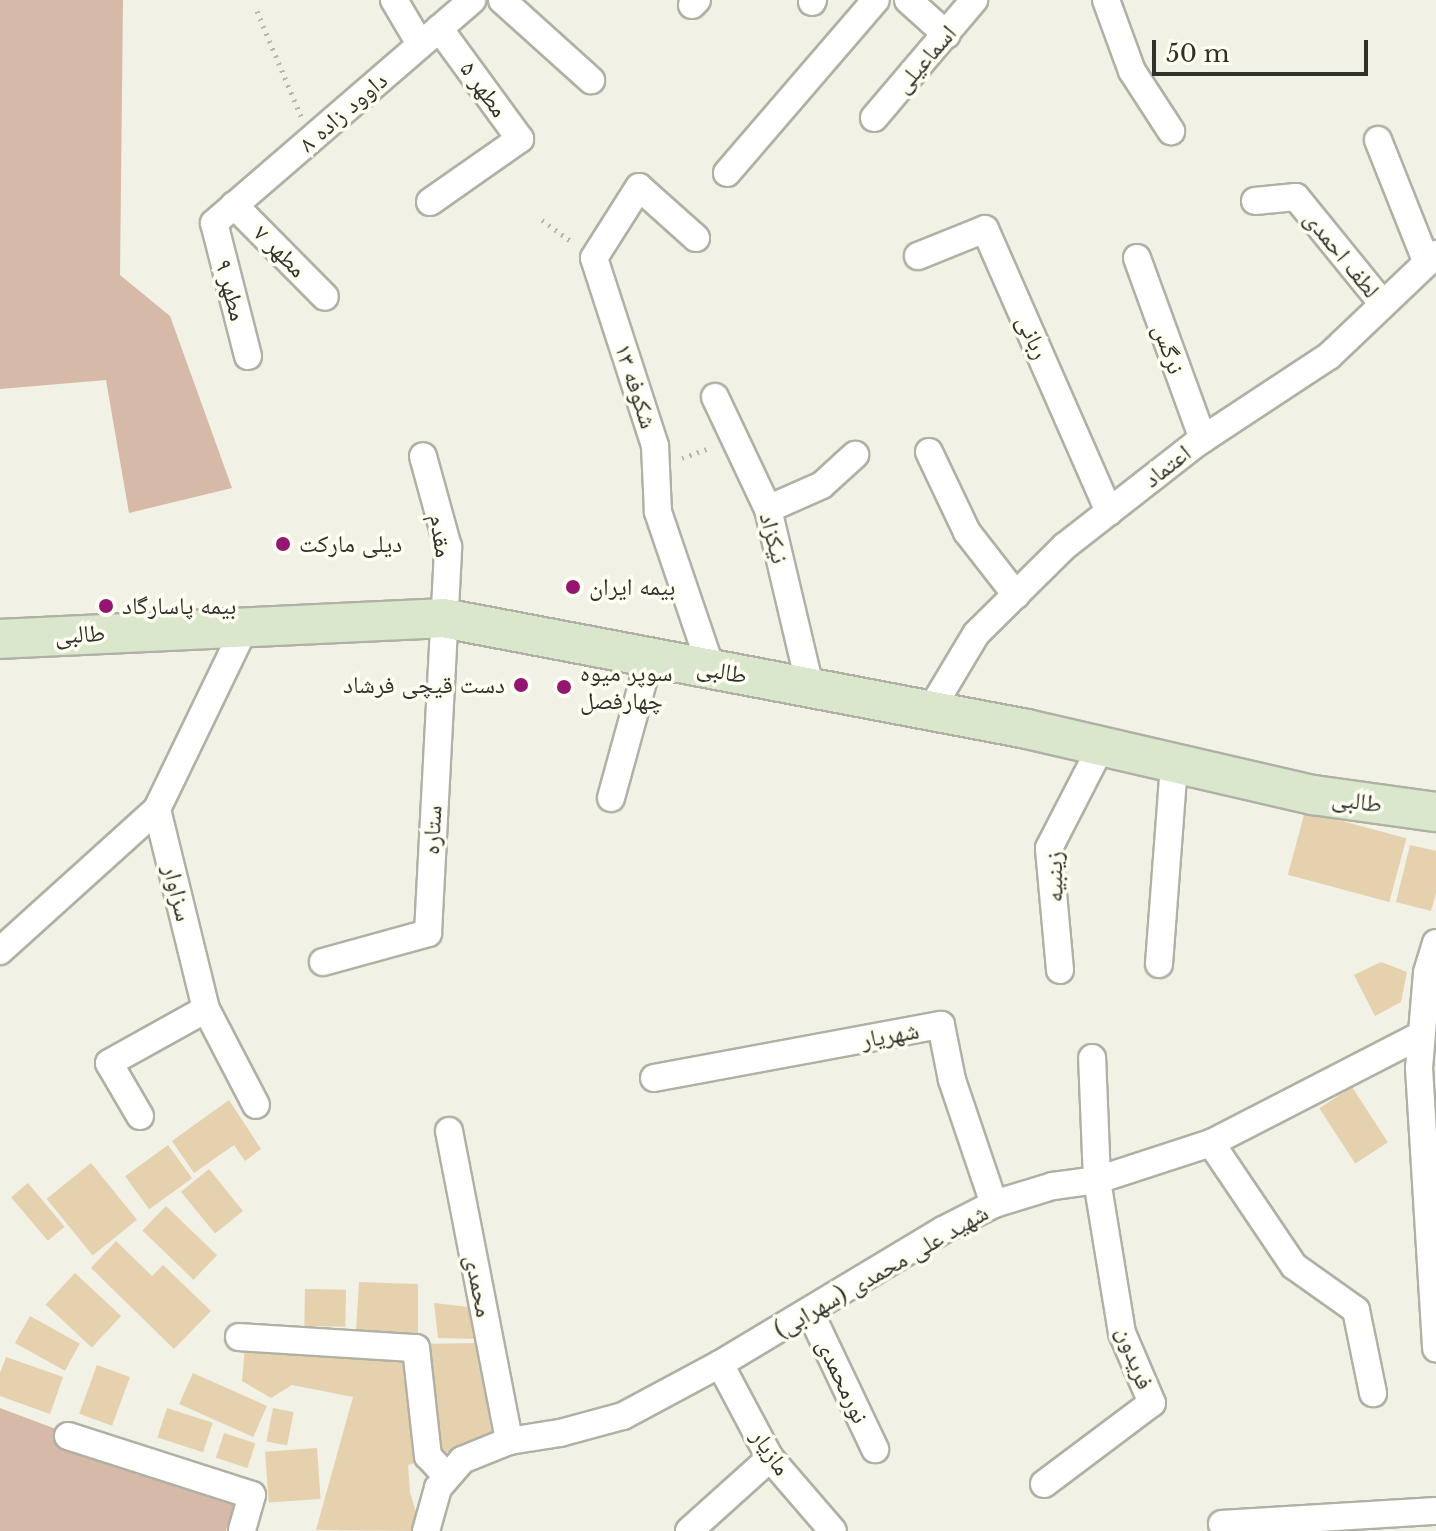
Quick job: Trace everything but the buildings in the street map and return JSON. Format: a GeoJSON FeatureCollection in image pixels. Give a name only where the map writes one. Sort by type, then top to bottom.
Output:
{"type":"FeatureCollection","features":[{"type":"Feature","properties":{"kind":"main road","name":"طالبی"},"geometry":{"type":"LineString","coordinates":[[0,639],[443,618],[930,711],[1313,795],[1436,812]]}},
{"type":"Feature","properties":{"kind":"street"},"geometry":{"type":"LineString","coordinates":[[394,0],[430,36]]}},
{"type":"Feature","properties":{"kind":"street","name":"داوود زاده ۸"},"geometry":{"type":"LineString","coordinates":[[214,223],[472,0]]}},
{"type":"Feature","properties":{"kind":"street"},"geometry":{"type":"LineString","coordinates":[[502,0],[591,80]]}},
{"type":"Feature","properties":{"kind":"street"},"geometry":{"type":"LineString","coordinates":[[727,173],[876,0]]}},
{"type":"Feature","properties":{"kind":"street"},"geometry":{"type":"LineString","coordinates":[[908,0],[947,35]]}},
{"type":"Feature","properties":{"kind":"street","name":"اسماعیلی"},"geometry":{"type":"LineString","coordinates":[[874,118],[974,0]]}},
{"type":"Feature","properties":{"kind":"street"},"geometry":{"type":"LineString","coordinates":[[1106,0],[1132,71],[1171,131]]}},
{"type":"Feature","properties":{"kind":"street","name":"مطهر ۵"},"geometry":{"type":"LineString","coordinates":[[430,36],[520,139],[430,202]]}},
{"type":"Feature","properties":{"kind":"street"},"geometry":{"type":"LineString","coordinates":[[1378,140],[1432,258]]}},
{"type":"Feature","properties":{"kind":"street"},"geometry":{"type":"LineString","coordinates":[[594,258],[639,187],[696,238]]}},
{"type":"Feature","properties":{"kind":"street","name":"لطف احمدی"},"geometry":{"type":"LineString","coordinates":[[1255,201],[1296,197],[1383,304]]}},
{"type":"Feature","properties":{"kind":"street","name":"مطهر ۷"},"geometry":{"type":"LineString","coordinates":[[234,205],[325,297]]}},
{"type":"Feature","properties":{"kind":"street","name":"مطهر ۹"},"geometry":{"type":"LineString","coordinates":[[214,223],[248,356]]}},
{"type":"Feature","properties":{"kind":"street","name":"ربانی"},"geometry":{"type":"LineString","coordinates":[[918,256],[985,229],[1109,512]]}},
{"type":"Feature","properties":{"kind":"street","name":"شکوفه ۱۳"},"geometry":{"type":"LineString","coordinates":[[594,258],[655,446],[658,512],[711,668]]}},
{"type":"Feature","properties":{"kind":"street","name":"نرگس"},"geometry":{"type":"LineString","coordinates":[[1137,258],[1203,439]]}},
{"type":"Feature","properties":{"kind":"street","name":"اعتماد"},"geometry":{"type":"LineString","coordinates":[[930,711],[976,634],[1065,546],[1203,439],[1329,356],[1432,258]]}},
{"type":"Feature","properties":{"kind":"street","name":"نیکزاد"},"geometry":{"type":"LineString","coordinates":[[715,397],[768,509],[810,687]]}},
{"type":"Feature","properties":{"kind":"street"},"geometry":{"type":"LineString","coordinates":[[929,452],[967,532],[1016,595]]}},
{"type":"Feature","properties":{"kind":"street"},"geometry":{"type":"LineString","coordinates":[[768,509],[822,485],[855,455]]}},
{"type":"Feature","properties":{"kind":"street","name":"مقدم"},"geometry":{"type":"LineString","coordinates":[[423,456],[448,547],[443,618]]}},
{"type":"Feature","properties":{"kind":"street","name":"ستاره"},"geometry":{"type":"LineString","coordinates":[[323,962],[428,933],[443,618]]}},
{"type":"Feature","properties":{"kind":"street"},"geometry":{"type":"LineString","coordinates":[[0,951],[157,809],[246,625]]}},
{"type":"Feature","properties":{"kind":"street"},"geometry":{"type":"LineString","coordinates":[[611,798],[650,656]]}},
{"type":"Feature","properties":{"kind":"street","name":"زینبیه"},"geometry":{"type":"LineString","coordinates":[[1060,970],[1049,848],[1101,747]]}},
{"type":"Feature","properties":{"kind":"street"},"geometry":{"type":"LineString","coordinates":[[1159,964],[1174,763]]}},
{"type":"Feature","properties":{"kind":"street","name":"سزاوار"},"geometry":{"type":"LineString","coordinates":[[157,809],[206,1009],[256,1105]]}},
{"type":"Feature","properties":{"kind":"street"},"geometry":{"type":"LineString","coordinates":[[1436,943],[1427,973],[1419,1068],[1436,1348]]}},
{"type":"Feature","properties":{"kind":"street"},"geometry":{"type":"LineString","coordinates":[[140,1116],[109,1063],[206,1009]]}},
{"type":"Feature","properties":{"kind":"street","name":"شهریار"},"geometry":{"type":"LineString","coordinates":[[654,1078],[941,1025],[952,1080],[994,1204]]}},
{"type":"Feature","properties":{"kind":"street","name":"شهید علی محمدی (سهرابی)"},"geometry":{"type":"LineString","coordinates":[[446,1475],[462,1460],[509,1441],[560,1433],[623,1416],[720,1364],[943,1230],[994,1204],[1053,1186],[1097,1180],[1211,1143],[1421,1035]]}},
{"type":"Feature","properties":{"kind":"street"},"geometry":{"type":"LineString","coordinates":[[1092,1058],[1097,1180]]}},
{"type":"Feature","properties":{"kind":"street","name":"محمدی"},"geometry":{"type":"LineString","coordinates":[[449,1131],[509,1441]]}},
{"type":"Feature","properties":{"kind":"street"},"geometry":{"type":"LineString","coordinates":[[1211,1143],[1294,1266],[1356,1310],[1373,1393]]}},
{"type":"Feature","properties":{"kind":"street","name":"فریدون"},"geometry":{"type":"LineString","coordinates":[[1044,1484],[1152,1403],[1122,1333],[1097,1180]]}},
{"type":"Feature","properties":{"kind":"street","name":"نورمحمدی"},"geometry":{"type":"LineString","coordinates":[[810,1312],[875,1449]]}},
{"type":"Feature","properties":{"kind":"street"},"geometry":{"type":"LineString","coordinates":[[239,1337],[416,1348],[428,1456],[446,1475],[438,1488],[426,1531]]}},
{"type":"Feature","properties":{"kind":"street","name":"مازیار"},"geometry":{"type":"LineString","coordinates":[[720,1364],[770,1458],[833,1531]]}},
{"type":"Feature","properties":{"kind":"street"},"geometry":{"type":"LineString","coordinates":[[68,1436],[252,1495],[243,1531]]}},
{"type":"Feature","properties":{"kind":"street"},"geometry":{"type":"LineString","coordinates":[[689,1531],[770,1458]]}},
{"type":"Feature","properties":{"kind":"street"},"geometry":{"type":"LineString","coordinates":[[1222,1524],[1436,1511]]}},
{"type":"Feature","properties":{"kind":"path"},"geometry":{"type":"LineString","coordinates":[[257,11],[311,139]]}},
{"type":"Feature","properties":{"kind":"path"},"geometry":{"type":"LineString","coordinates":[[542,220],[594,258]]}},
{"type":"Feature","properties":{"kind":"path"},"geometry":{"type":"LineString","coordinates":[[656,467],[734,440]]}},
{"type":"Feature","properties":{"kind":"shaded area"},"geometry":{"type":"Polygon","coordinates":[[[0,0],[123,0],[120,275],[170,316],[232,488],[129,513],[106,380],[0,389],[0,0]]]}},
{"type":"Feature","properties":{"kind":"shaded area"},"geometry":{"type":"Polygon","coordinates":[[[0,1408],[237,1497],[226,1531],[0,1531],[0,1408]]]}},
{"type":"Feature","properties":{"kind":"place","name":"دیلی مارکت"},"geometry":{"type":"Point","coordinates":[283,544]}},
{"type":"Feature","properties":{"kind":"place","name":"بیمه ایران"},"geometry":{"type":"Point","coordinates":[573,587]}},
{"type":"Feature","properties":{"kind":"place","name":"بیمه پاسارگاد"},"geometry":{"type":"Point","coordinates":[106,606]}},
{"type":"Feature","properties":{"kind":"place","name":"دست قیچی فرشاد"},"geometry":{"type":"Point","coordinates":[521,685]}},
{"type":"Feature","properties":{"kind":"place","name":"سوپر میوه چهارفصل"},"geometry":{"type":"Point","coordinates":[564,687]}}]}
